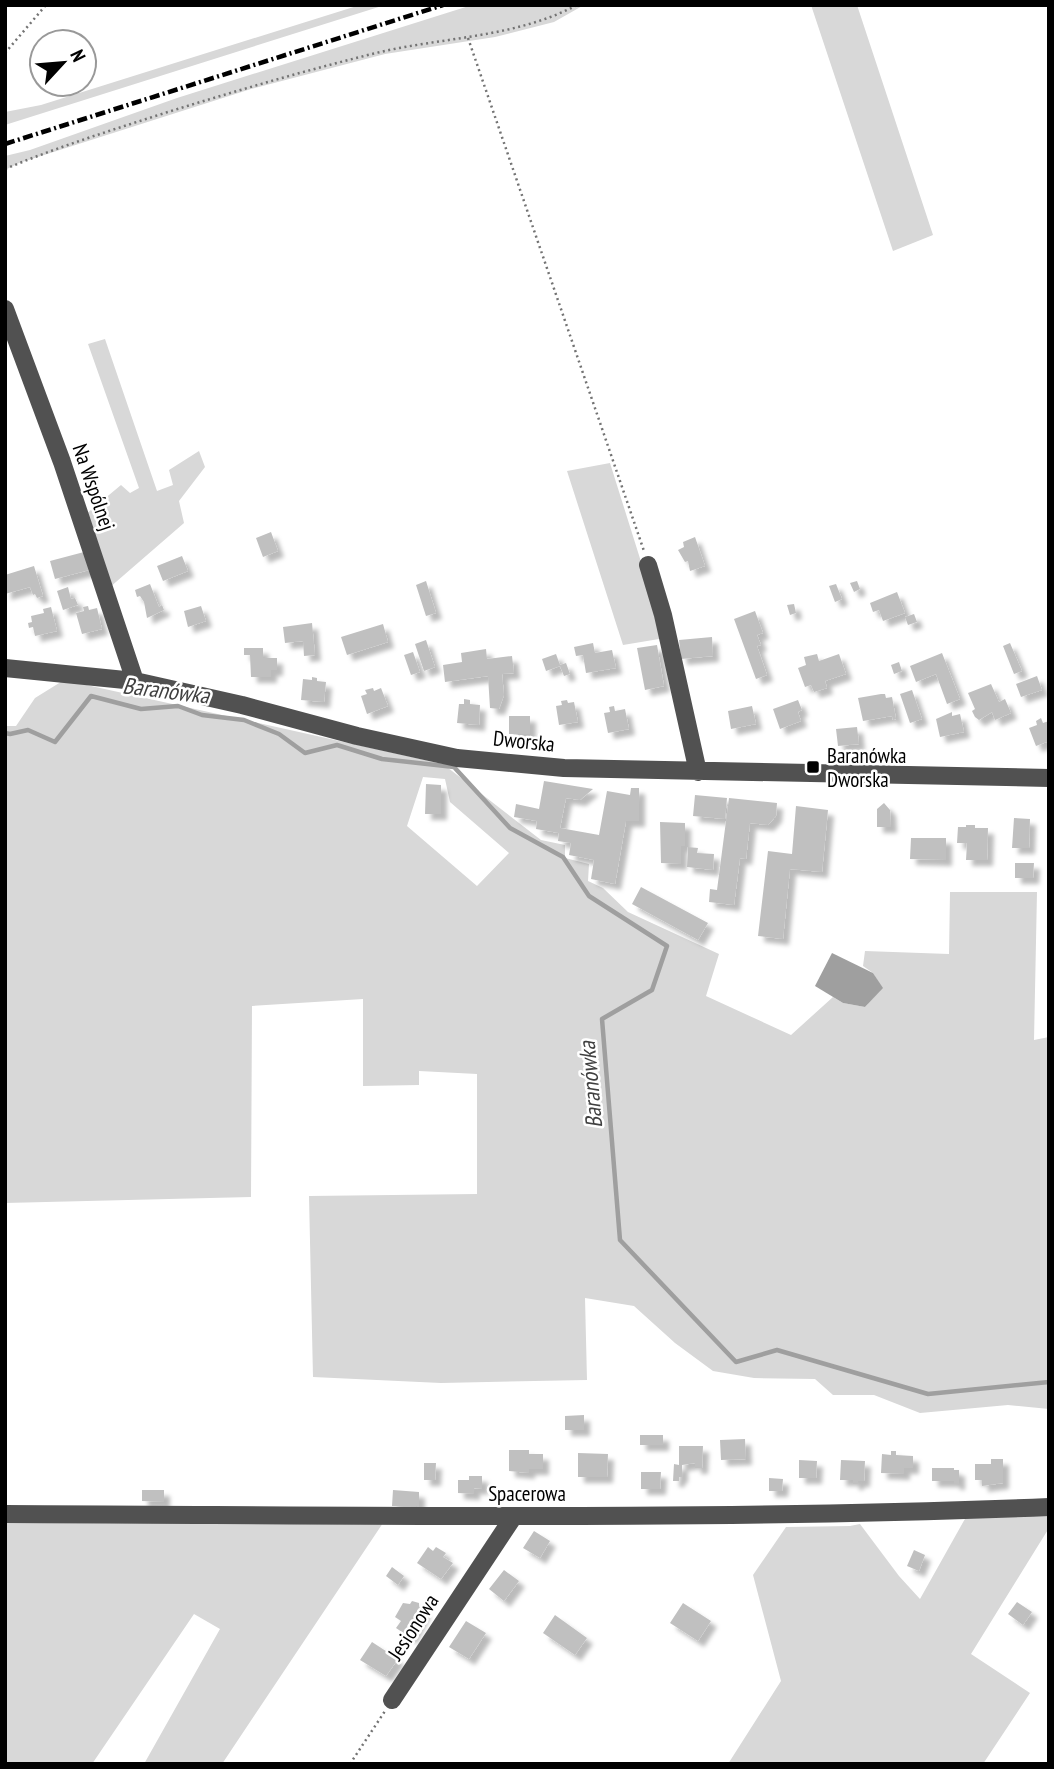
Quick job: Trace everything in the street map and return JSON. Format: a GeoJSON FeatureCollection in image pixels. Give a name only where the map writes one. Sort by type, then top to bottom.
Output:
{"type":"FeatureCollection","features":[{"type":"Feature","properties":{"kind":"street","name":"Na Wspólnej"},"geometry":{"type":"LineString","coordinates":[[5,309],[62,462],[135,681]]}},
{"type":"Feature","properties":{"kind":"street"},"geometry":{"type":"LineString","coordinates":[[648,565],[663,615],[698,772]]}},
{"type":"Feature","properties":{"kind":"street","name":"Dworska"},"geometry":{"type":"LineString","coordinates":[[5,668],[135,681],[457,758],[564,768],[1049,778]]}},
{"type":"Feature","properties":{"kind":"street","name":"Spacerowa"},"geometry":{"type":"LineString","coordinates":[[5,1514],[513,1516],[915,1513],[1049,1507]]}},
{"type":"Feature","properties":{"kind":"street","name":"Jesionowa"},"geometry":{"type":"LineString","coordinates":[[392,1700],[513,1516]]}},
{"type":"Feature","properties":{"kind":"path"},"geometry":{"type":"LineString","coordinates":[[5,53],[46,5]]}},
{"type":"Feature","properties":{"kind":"path"},"geometry":{"type":"LineString","coordinates":[[5,169],[62,145],[254,85],[379,52],[512,28],[577,5]]}},
{"type":"Feature","properties":{"kind":"path"},"geometry":{"type":"LineString","coordinates":[[468,38],[648,565]]}},
{"type":"Feature","properties":{"kind":"path"},"geometry":{"type":"LineString","coordinates":[[350,1764],[392,1700]]}},
{"type":"Feature","properties":{"kind":"shaded area"},"geometry":{"type":"Polygon","coordinates":[[[360,5],[385,5],[98,96],[98,87],[360,5]]]}},
{"type":"Feature","properties":{"kind":"shaded area"},"geometry":{"type":"Polygon","coordinates":[[[472,5],[584,5],[554,22],[495,37],[385,54],[251,89],[19,163],[5,170],[5,156],[30,150],[177,98],[472,5]]]}},
{"type":"Feature","properties":{"kind":"shaded area"},"geometry":{"type":"Polygon","coordinates":[[[811,5],[857,5],[933,235],[893,251],[811,5]]]}},
{"type":"Feature","properties":{"kind":"shaded area"},"geometry":{"type":"Polygon","coordinates":[[[63,98],[90,98],[5,125],[5,112],[63,98]]]}},
{"type":"Feature","properties":{"kind":"shaded area"},"geometry":{"type":"Polygon","coordinates":[[[105,339],[157,491],[173,485],[169,470],[199,451],[205,467],[179,501],[184,523],[109,588],[85,515],[121,485],[130,493],[139,488],[88,344],[105,339]]]}},
{"type":"Feature","properties":{"kind":"shaded area"},"geometry":{"type":"Polygon","coordinates":[[[610,463],[665,638],[623,645],[567,471],[610,463]]]}},
{"type":"Feature","properties":{"kind":"shaded area"},"geometry":{"type":"Polygon","coordinates":[[[64,680],[443,764],[541,840],[565,845],[565,858],[589,864],[588,881],[603,888],[628,912],[719,954],[706,996],[791,1035],[833,997],[843,1003],[865,1007],[882,988],[873,973],[863,966],[865,951],[949,954],[950,892],[1037,892],[1034,1040],[1049,1037],[1049,1409],[1008,1405],[920,1413],[874,1395],[833,1395],[815,1379],[754,1378],[713,1371],[675,1343],[634,1306],[585,1298],[587,1380],[441,1383],[313,1377],[309,1196],[477,1194],[477,1074],[419,1071],[419,1085],[363,1086],[363,999],[252,1006],[251,1197],[5,1203],[5,726],[16,726],[35,698],[64,680]],[[423,777],[407,826],[477,886],[509,853],[450,802],[445,779],[423,777]]]}},
{"type":"Feature","properties":{"kind":"shaded area"},"geometry":{"type":"Polygon","coordinates":[[[832,953],[873,973],[883,988],[865,1007],[843,1003],[815,986],[832,953]]]}},
{"type":"Feature","properties":{"kind":"shaded area"},"geometry":{"type":"Polygon","coordinates":[[[1049,1512],[1049,1528],[971,1654],[1030,1693],[983,1764],[728,1764],[781,1681],[753,1575],[786,1527],[860,1524],[920,1599],[966,1517],[1049,1512]]]}},
{"type":"Feature","properties":{"kind":"shaded area"},"geometry":{"type":"Polygon","coordinates":[[[5,1520],[385,1520],[222,1764],[144,1764],[220,1629],[194,1614],[92,1764],[5,1764],[5,1520]]]}},
{"type":"Feature","properties":{"kind":"building"},"geometry":{"type":"Polygon","coordinates":[[[271,532],[278,551],[263,557],[256,538],[271,532]]]}},
{"type":"Feature","properties":{"kind":"building"},"geometry":{"type":"Polygon","coordinates":[[[695,537],[705,566],[690,571],[688,561],[685,562],[678,550],[684,547],[683,542],[695,537]]]}},
{"type":"Feature","properties":{"kind":"building"},"geometry":{"type":"Polygon","coordinates":[[[84,552],[89,570],[55,579],[50,561],[84,552]]]}},
{"type":"Feature","properties":{"kind":"building"},"geometry":{"type":"Polygon","coordinates":[[[182,556],[188,571],[163,581],[157,566],[182,556]]]}},
{"type":"Feature","properties":{"kind":"building"},"geometry":{"type":"Polygon","coordinates":[[[34,566],[43,596],[37,598],[30,587],[5,594],[5,575],[34,566]]]}},
{"type":"Feature","properties":{"kind":"building"},"geometry":{"type":"Polygon","coordinates":[[[426,581],[436,613],[426,616],[416,585],[426,581]]]}},
{"type":"Feature","properties":{"kind":"building"},"geometry":{"type":"Polygon","coordinates":[[[857,581],[860,589],[854,592],[850,583],[857,581]]]}},
{"type":"Feature","properties":{"kind":"building"},"geometry":{"type":"Polygon","coordinates":[[[150,584],[159,607],[162,605],[164,610],[147,618],[144,602],[140,596],[137,597],[135,590],[150,584]]]}},
{"type":"Feature","properties":{"kind":"building"},"geometry":{"type":"Polygon","coordinates":[[[836,584],[842,599],[835,602],[829,586],[836,584]]]}},
{"type":"Feature","properties":{"kind":"building"},"geometry":{"type":"Polygon","coordinates":[[[68,587],[71,599],[75,598],[78,605],[63,610],[57,591],[68,587]]]}},
{"type":"Feature","properties":{"kind":"building"},"geometry":{"type":"Polygon","coordinates":[[[897,592],[905,613],[883,621],[879,610],[873,612],[870,603],[897,592]]]}},
{"type":"Feature","properties":{"kind":"building"},"geometry":{"type":"Polygon","coordinates":[[[794,604],[796,613],[790,615],[787,605],[794,604]]]}},
{"type":"Feature","properties":{"kind":"building"},"geometry":{"type":"Polygon","coordinates":[[[88,606],[89,610],[97,608],[102,629],[82,634],[76,613],[84,611],[83,607],[88,606]]]}},
{"type":"Feature","properties":{"kind":"building"},"geometry":{"type":"Polygon","coordinates":[[[201,606],[206,621],[188,627],[184,611],[201,606]]]}},
{"type":"Feature","properties":{"kind":"building"},"geometry":{"type":"Polygon","coordinates":[[[51,607],[57,631],[35,636],[33,627],[29,628],[28,623],[32,622],[31,616],[44,613],[43,609],[51,607]]]}},
{"type":"Feature","properties":{"kind":"building"},"geometry":{"type":"Polygon","coordinates":[[[755,611],[763,633],[757,635],[761,645],[757,646],[767,675],[756,679],[734,619],[755,611]]]}},
{"type":"Feature","properties":{"kind":"building"},"geometry":{"type":"Polygon","coordinates":[[[914,614],[917,622],[908,625],[905,617],[914,614]]]}},
{"type":"Feature","properties":{"kind":"building"},"geometry":{"type":"Polygon","coordinates":[[[312,623],[315,655],[304,656],[303,641],[285,643],[283,627],[312,623]]]}},
{"type":"Feature","properties":{"kind":"building"},"geometry":{"type":"Polygon","coordinates":[[[383,624],[388,642],[347,655],[341,637],[383,624]]]}},
{"type":"Feature","properties":{"kind":"building"},"geometry":{"type":"Polygon","coordinates":[[[712,637],[713,656],[681,659],[679,640],[712,637]]]}},
{"type":"Feature","properties":{"kind":"building"},"geometry":{"type":"Polygon","coordinates":[[[426,640],[435,667],[424,671],[415,644],[426,640]]]}},
{"type":"Feature","properties":{"kind":"building"},"geometry":{"type":"Polygon","coordinates":[[[593,643],[595,653],[612,650],[616,668],[586,673],[583,655],[576,656],[574,647],[593,643]]]}},
{"type":"Feature","properties":{"kind":"building"},"geometry":{"type":"Polygon","coordinates":[[[1010,643],[1022,671],[1014,674],[1003,646],[1010,643]]]}},
{"type":"Feature","properties":{"kind":"building"},"geometry":{"type":"Polygon","coordinates":[[[657,645],[664,686],[645,690],[637,648],[657,645]]]}},
{"type":"Feature","properties":{"kind":"building"},"geometry":{"type":"Polygon","coordinates":[[[244,648],[263,648],[263,658],[277,658],[277,670],[271,670],[271,677],[251,677],[250,655],[244,655],[244,648]]]}},
{"type":"Feature","properties":{"kind":"building"},"geometry":{"type":"Polygon","coordinates":[[[486,649],[487,659],[512,656],[514,673],[502,674],[504,695],[499,709],[490,708],[488,676],[445,682],[443,665],[462,662],[461,653],[486,649]]]}},
{"type":"Feature","properties":{"kind":"building"},"geometry":{"type":"Polygon","coordinates":[[[413,652],[420,672],[411,675],[404,655],[413,652]]]}},
{"type":"Feature","properties":{"kind":"building"},"geometry":{"type":"Polygon","coordinates":[[[942,653],[960,699],[947,704],[936,674],[916,682],[910,666],[942,653]]]}},
{"type":"Feature","properties":{"kind":"building"},"geometry":{"type":"Polygon","coordinates":[[[556,654],[560,665],[566,663],[570,674],[564,676],[560,666],[546,671],[542,659],[556,654]]]}},
{"type":"Feature","properties":{"kind":"building"},"geometry":{"type":"Polygon","coordinates":[[[817,654],[819,661],[839,654],[846,674],[825,681],[827,688],[814,692],[811,685],[805,687],[798,668],[806,665],[804,657],[817,654]]]}},
{"type":"Feature","properties":{"kind":"building"},"geometry":{"type":"Polygon","coordinates":[[[899,662],[902,671],[894,674],[891,665],[899,662]]]}},
{"type":"Feature","properties":{"kind":"building"},"geometry":{"type":"Polygon","coordinates":[[[1037,676],[1042,690],[1021,697],[1016,684],[1037,676]]]}},
{"type":"Feature","properties":{"kind":"building"},"geometry":{"type":"Polygon","coordinates":[[[312,677],[326,682],[324,702],[301,700],[303,679],[312,680],[312,677]]]}},
{"type":"Feature","properties":{"kind":"building"},"geometry":{"type":"Polygon","coordinates":[[[991,684],[999,702],[1005,699],[1011,713],[995,720],[992,712],[979,720],[972,711],[975,709],[968,693],[991,684]]]}},
{"type":"Feature","properties":{"kind":"building"},"geometry":{"type":"Polygon","coordinates":[[[373,688],[374,691],[381,688],[388,706],[367,714],[361,696],[367,694],[365,690],[373,688]]]}},
{"type":"Feature","properties":{"kind":"building"},"geometry":{"type":"Polygon","coordinates":[[[912,690],[922,719],[910,723],[900,694],[912,690]]]}},
{"type":"Feature","properties":{"kind":"building"},"geometry":{"type":"Polygon","coordinates":[[[885,694],[886,698],[892,697],[896,719],[893,720],[892,716],[863,721],[858,698],[885,694]]]}},
{"type":"Feature","properties":{"kind":"building"},"geometry":{"type":"Polygon","coordinates":[[[464,699],[470,700],[470,704],[480,705],[479,725],[457,723],[459,704],[464,704],[464,699]]]}},
{"type":"Feature","properties":{"kind":"building"},"geometry":{"type":"Polygon","coordinates":[[[567,700],[568,703],[574,702],[578,722],[559,725],[556,706],[567,700]]]}},
{"type":"Feature","properties":{"kind":"building"},"geometry":{"type":"Polygon","coordinates":[[[798,700],[802,710],[798,712],[801,721],[780,729],[773,709],[798,700]]]}},
{"type":"Feature","properties":{"kind":"building"},"geometry":{"type":"Polygon","coordinates":[[[614,706],[615,711],[625,709],[629,729],[608,733],[604,713],[610,712],[609,707],[614,706]]]}},
{"type":"Feature","properties":{"kind":"building"},"geometry":{"type":"Polygon","coordinates":[[[752,706],[756,724],[731,729],[728,711],[752,706]]]}},
{"type":"Feature","properties":{"kind":"building"},"geometry":{"type":"Polygon","coordinates":[[[952,712],[952,716],[960,714],[964,732],[940,737],[936,719],[952,712]]]}},
{"type":"Feature","properties":{"kind":"building"},"geometry":{"type":"Polygon","coordinates":[[[509,716],[530,716],[530,734],[509,734],[509,716]]]}},
{"type":"Feature","properties":{"kind":"building"},"geometry":{"type":"Polygon","coordinates":[[[1041,718],[1043,723],[1049,721],[1049,741],[1036,746],[1029,728],[1037,725],[1036,721],[1041,718]]]}},
{"type":"Feature","properties":{"kind":"building"},"geometry":{"type":"Polygon","coordinates":[[[857,727],[859,744],[838,746],[836,729],[857,727]]]}},
{"type":"Feature","properties":{"kind":"building"},"geometry":{"type":"Polygon","coordinates":[[[544,781],[593,789],[580,800],[566,798],[560,828],[599,835],[607,791],[630,795],[631,788],[639,788],[639,821],[626,821],[615,884],[591,879],[594,860],[569,855],[571,843],[558,841],[559,833],[536,829],[537,821],[514,817],[516,804],[539,809],[544,781]]]}},
{"type":"Feature","properties":{"kind":"building"},"geometry":{"type":"Polygon","coordinates":[[[426,784],[441,785],[441,814],[425,814],[426,784]]]}},
{"type":"Feature","properties":{"kind":"building"},"geometry":{"type":"Polygon","coordinates":[[[695,795],[727,798],[725,819],[693,816],[695,795]]]}},
{"type":"Feature","properties":{"kind":"building"},"geometry":{"type":"Polygon","coordinates":[[[729,798],[777,803],[776,816],[768,825],[750,823],[746,859],[740,858],[734,905],[709,902],[710,889],[717,890],[729,798]]]}},
{"type":"Feature","properties":{"kind":"building"},"geometry":{"type":"Polygon","coordinates":[[[884,803],[890,810],[891,827],[877,827],[877,809],[884,803]]]}},
{"type":"Feature","properties":{"kind":"building"},"geometry":{"type":"Polygon","coordinates":[[[796,806],[828,810],[822,872],[790,869],[783,939],[758,936],[768,851],[792,854],[796,806]]]}},
{"type":"Feature","properties":{"kind":"building"},"geometry":{"type":"Polygon","coordinates":[[[1014,818],[1030,819],[1029,848],[1012,848],[1014,818]]]}},
{"type":"Feature","properties":{"kind":"building"},"geometry":{"type":"Polygon","coordinates":[[[660,822],[685,823],[685,846],[681,846],[681,864],[661,863],[660,822]]]}},
{"type":"Feature","properties":{"kind":"building"},"geometry":{"type":"Polygon","coordinates":[[[966,825],[988,828],[987,860],[966,860],[967,843],[957,843],[958,827],[966,825]]]}},
{"type":"Feature","properties":{"kind":"building"},"geometry":{"type":"Polygon","coordinates":[[[911,838],[946,838],[946,860],[910,859],[911,838]]]}},
{"type":"Feature","properties":{"kind":"building"},"geometry":{"type":"Polygon","coordinates":[[[688,847],[698,848],[697,853],[714,854],[713,870],[687,867],[688,847]]]}},
{"type":"Feature","properties":{"kind":"building"},"geometry":{"type":"Polygon","coordinates":[[[1015,863],[1034,863],[1033,878],[1015,878],[1015,863]]]}},
{"type":"Feature","properties":{"kind":"building"},"geometry":{"type":"Polygon","coordinates":[[[641,887],[708,923],[698,940],[632,904],[641,887]]]}},
{"type":"Feature","properties":{"kind":"building"},"geometry":{"type":"Polygon","coordinates":[[[584,1415],[584,1430],[565,1430],[565,1416],[584,1415]]]}},
{"type":"Feature","properties":{"kind":"building"},"geometry":{"type":"Polygon","coordinates":[[[640,1435],[663,1435],[663,1445],[640,1445],[640,1435]]]}},
{"type":"Feature","properties":{"kind":"building"},"geometry":{"type":"Polygon","coordinates":[[[745,1439],[746,1459],[721,1460],[720,1440],[745,1439]]]}},
{"type":"Feature","properties":{"kind":"building"},"geometry":{"type":"Polygon","coordinates":[[[679,1446],[703,1446],[702,1468],[695,1468],[695,1463],[682,1465],[682,1477],[679,1477],[679,1481],[673,1481],[674,1464],[679,1465],[679,1446]]]}},
{"type":"Feature","properties":{"kind":"building"},"geometry":{"type":"Polygon","coordinates":[[[509,1450],[529,1450],[529,1454],[543,1454],[543,1469],[529,1469],[529,1473],[509,1471],[509,1450]]]}},
{"type":"Feature","properties":{"kind":"building"},"geometry":{"type":"Polygon","coordinates":[[[891,1451],[896,1451],[896,1455],[913,1456],[913,1468],[904,1468],[904,1474],[881,1473],[882,1454],[891,1455],[891,1451]]]}},
{"type":"Feature","properties":{"kind":"building"},"geometry":{"type":"Polygon","coordinates":[[[578,1453],[608,1454],[607,1477],[578,1477],[578,1453]]]}},
{"type":"Feature","properties":{"kind":"building"},"geometry":{"type":"Polygon","coordinates":[[[991,1459],[1003,1459],[1003,1483],[982,1486],[982,1480],[975,1480],[975,1464],[991,1464],[991,1459]]]}},
{"type":"Feature","properties":{"kind":"building"},"geometry":{"type":"Polygon","coordinates":[[[799,1460],[817,1461],[816,1478],[799,1478],[799,1460]]]}},
{"type":"Feature","properties":{"kind":"building"},"geometry":{"type":"Polygon","coordinates":[[[841,1460],[865,1461],[864,1481],[853,1484],[853,1480],[840,1480],[841,1460]]]}},
{"type":"Feature","properties":{"kind":"building"},"geometry":{"type":"Polygon","coordinates":[[[424,1463],[436,1463],[435,1480],[424,1480],[424,1463]]]}},
{"type":"Feature","properties":{"kind":"building"},"geometry":{"type":"Polygon","coordinates":[[[932,1468],[959,1470],[959,1484],[954,1484],[954,1481],[932,1481],[932,1468]]]}},
{"type":"Feature","properties":{"kind":"building"},"geometry":{"type":"Polygon","coordinates":[[[641,1472],[661,1472],[660,1489],[641,1489],[641,1472]]]}},
{"type":"Feature","properties":{"kind":"building"},"geometry":{"type":"Polygon","coordinates":[[[469,1476],[482,1476],[482,1489],[474,1488],[474,1494],[458,1493],[458,1480],[469,1480],[469,1476]]]}},
{"type":"Feature","properties":{"kind":"building"},"geometry":{"type":"Polygon","coordinates":[[[769,1478],[783,1479],[782,1491],[769,1491],[769,1478]]]}},
{"type":"Feature","properties":{"kind":"building"},"geometry":{"type":"Polygon","coordinates":[[[142,1490],[164,1490],[164,1502],[142,1501],[142,1490]]]}},
{"type":"Feature","properties":{"kind":"building"},"geometry":{"type":"Polygon","coordinates":[[[393,1490],[419,1492],[419,1507],[392,1506],[393,1490]]]}},
{"type":"Feature","properties":{"kind":"building"},"geometry":{"type":"Polygon","coordinates":[[[534,1531],[550,1541],[540,1558],[523,1548],[534,1531]]]}},
{"type":"Feature","properties":{"kind":"building"},"geometry":{"type":"Polygon","coordinates":[[[428,1547],[433,1551],[436,1547],[446,1553],[443,1557],[453,1563],[441,1579],[417,1563],[428,1547]]]}},
{"type":"Feature","properties":{"kind":"building"},"geometry":{"type":"Polygon","coordinates":[[[914,1550],[925,1555],[919,1571],[907,1566],[914,1550]]]}},
{"type":"Feature","properties":{"kind":"building"},"geometry":{"type":"Polygon","coordinates":[[[392,1567],[404,1576],[398,1585],[386,1576],[392,1567]]]}},
{"type":"Feature","properties":{"kind":"building"},"geometry":{"type":"Polygon","coordinates":[[[504,1570],[519,1581],[504,1601],[489,1589],[504,1570]]]}},
{"type":"Feature","properties":{"kind":"building"},"geometry":{"type":"Polygon","coordinates":[[[412,1601],[419,1603],[419,1607],[425,1611],[411,1638],[396,1628],[401,1621],[395,1617],[403,1603],[410,1604],[412,1601]]]}},
{"type":"Feature","properties":{"kind":"building"},"geometry":{"type":"Polygon","coordinates":[[[1017,1602],[1032,1612],[1023,1625],[1008,1614],[1017,1602]]]}},
{"type":"Feature","properties":{"kind":"building"},"geometry":{"type":"Polygon","coordinates":[[[683,1603],[711,1621],[698,1641],[670,1623],[683,1603]]]}},
{"type":"Feature","properties":{"kind":"building"},"geometry":{"type":"Polygon","coordinates":[[[555,1615],[587,1638],[575,1655],[543,1633],[555,1615]]]}},
{"type":"Feature","properties":{"kind":"building"},"geometry":{"type":"Polygon","coordinates":[[[466,1621],[486,1633],[469,1659],[449,1647],[466,1621]]]}},
{"type":"Feature","properties":{"kind":"building"},"geometry":{"type":"Polygon","coordinates":[[[372,1642],[398,1659],[386,1676],[360,1660],[372,1642]]]}},
{"type":"Feature","properties":{"kind":"waterway","name":"Baranówka"},"geometry":{"type":"LineString","coordinates":[[5,733],[28,730],[55,742],[91,696],[141,709],[178,706],[202,715],[244,720],[279,734],[305,753],[337,745],[382,759],[454,767],[510,828],[563,857],[589,896],[667,946],[652,990],[602,1019],[620,1240],[736,1362],[777,1350],[928,1394],[1049,1382]]}},
{"type":"Feature","properties":{"kind":"railway"},"geometry":{"type":"LineString","coordinates":[[5,144],[443,5]]}},
{"type":"Feature","properties":{"kind":"place","name":"Baranówka Dworska"},"geometry":{"type":"Point","coordinates":[813,767]}}]}
